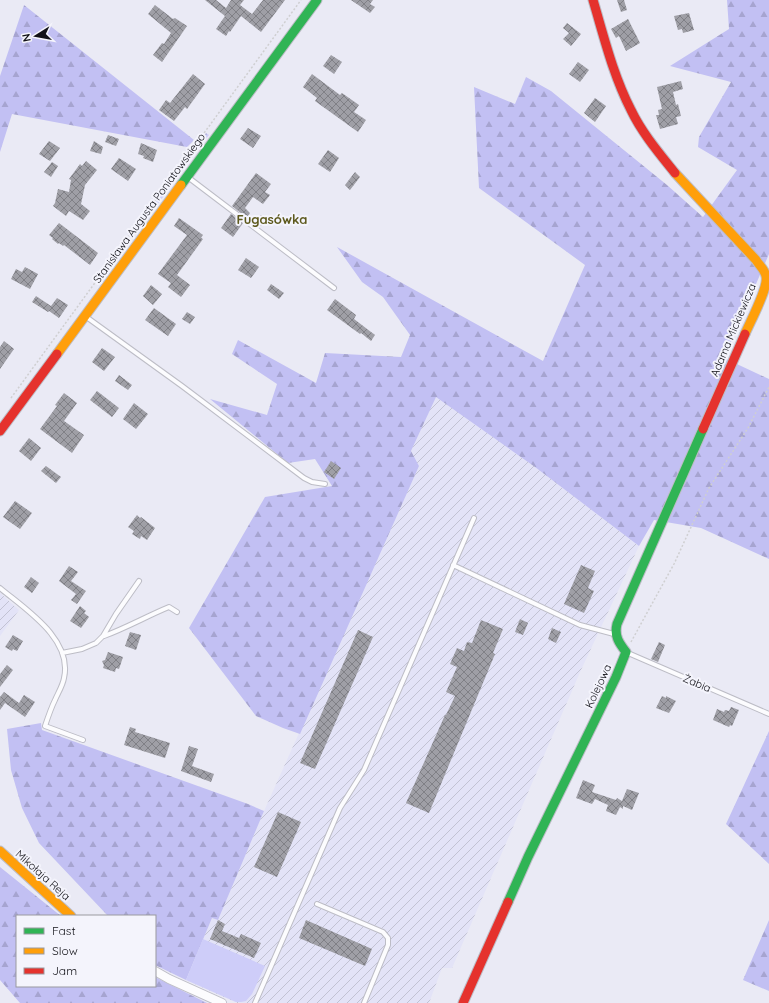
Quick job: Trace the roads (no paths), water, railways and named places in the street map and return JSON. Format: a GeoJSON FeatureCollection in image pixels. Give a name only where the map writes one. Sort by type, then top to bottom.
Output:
{"type":"FeatureCollection","features":[{"type":"Feature","properties":{"kind":"street","name":"Stanisława Augusta Poniatowskiego"},"geometry":{"type":"LineString","coordinates":[[0,431],[316,0]]}},
{"type":"Feature","properties":{"kind":"street","name":"Adama Mickiewicza"},"geometry":{"type":"LineString","coordinates":[[594,0],[615,74],[631,111],[645,134],[682,182],[718,217],[756,260],[766,274],[767,281],[762,297],[617,624],[615,634]]}},
{"type":"Feature","properties":{"kind":"street"},"geometry":{"type":"LineString","coordinates":[[615,634],[616,639],[626,652]]}},
{"type":"Feature","properties":{"kind":"street","name":"Kolejowa"},"geometry":{"type":"LineString","coordinates":[[463,1003],[528,857],[616,677],[626,652]]}},
{"type":"Feature","properties":{"kind":"street","name":"Mikołaja Reja"},"geometry":{"type":"LineString","coordinates":[[0,851],[70,915]]}},
{"type":"Feature","properties":{"kind":"street"},"geometry":{"type":"LineString","coordinates":[[156,972],[168,979],[222,1003]]}},
{"type":"Feature","properties":{"kind":"lane"},"geometry":{"type":"LineString","coordinates":[[187,177],[334,288]]}},
{"type":"Feature","properties":{"kind":"lane"},"geometry":{"type":"LineString","coordinates":[[85,316],[182,386],[304,478],[312,482],[325,484]]}},
{"type":"Feature","properties":{"kind":"lane"},"geometry":{"type":"LineString","coordinates":[[255,1003],[340,808],[364,770],[474,518]]}},
{"type":"Feature","properties":{"kind":"lane"},"geometry":{"type":"LineString","coordinates":[[453,565],[580,625],[615,634]]}},
{"type":"Feature","properties":{"kind":"lane"},"geometry":{"type":"LineString","coordinates":[[62,653],[82,649],[96,643],[103,636],[139,581]]}},
{"type":"Feature","properties":{"kind":"lane"},"geometry":{"type":"LineString","coordinates":[[0,588],[31,613],[51,634],[62,653],[66,664],[64,679],[45,726],[83,740]]}},
{"type":"Feature","properties":{"kind":"lane"},"geometry":{"type":"LineString","coordinates":[[103,636],[120,630],[169,606],[177,612]]}},
{"type":"Feature","properties":{"kind":"lane","name":"Żabia"},"geometry":{"type":"LineString","coordinates":[[626,652],[769,714]]}},
{"type":"Feature","properties":{"kind":"lane"},"geometry":{"type":"LineString","coordinates":[[317,904],[383,932],[388,938],[388,945],[364,1003]]}},
{"type":"Feature","properties":{"kind":"district","name":"Fugasówka"},"geometry":{"type":"Point","coordinates":[272,219]}}]}
